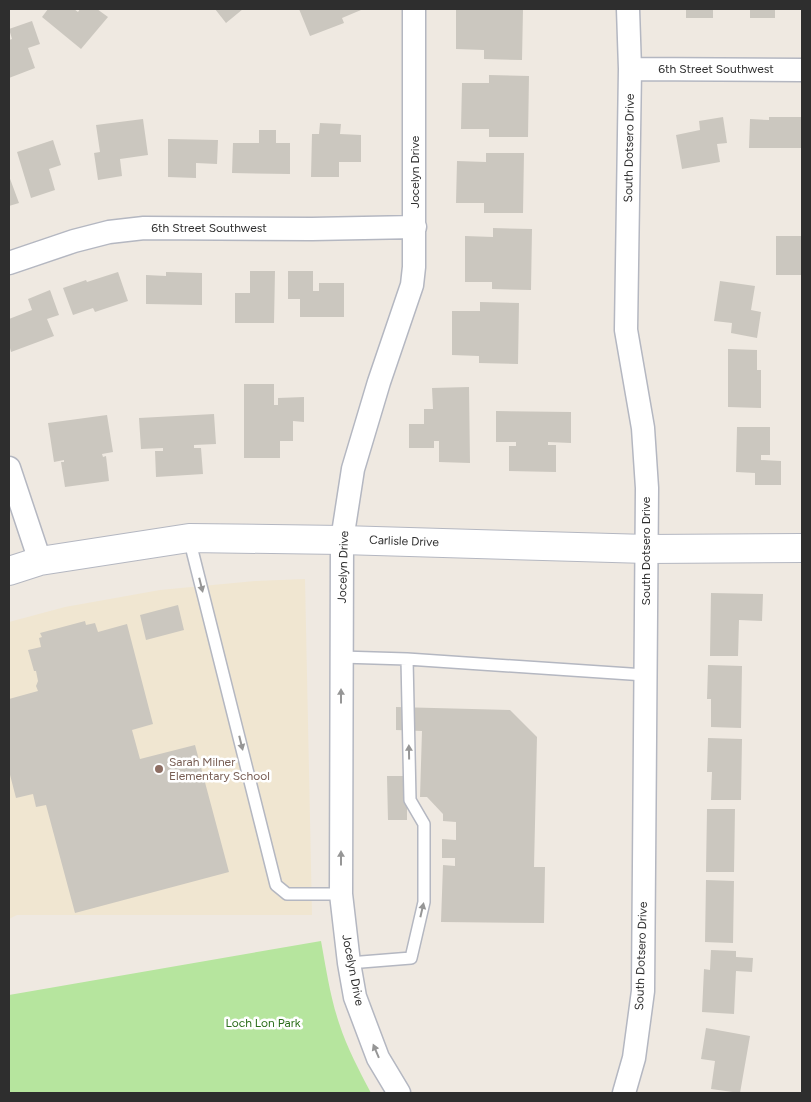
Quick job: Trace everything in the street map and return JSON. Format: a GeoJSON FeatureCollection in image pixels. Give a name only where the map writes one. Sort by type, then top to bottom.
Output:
{"type":"FeatureCollection","features":[{"type":"Feature","properties":{"kind":"street","name":"Jocelyn Drive"},"geometry":{"type":"LineString","coordinates":[[399,1093],[378,1058],[355,997],[340,894],[342,540],[353,469],[379,382],[412,285],[415,227],[414,9]]}},
{"type":"Feature","properties":{"kind":"street","name":"South Dotsero Drive"},"geometry":{"type":"LineString","coordinates":[[624,1093],[634,1058],[643,991],[647,549],[647,488],[643,428],[626,330],[630,69],[628,9]]}},
{"type":"Feature","properties":{"kind":"street","name":"6th Street Southwest"},"geometry":{"type":"LineString","coordinates":[[630,69],[802,70]]}},
{"type":"Feature","properties":{"kind":"street","name":"6th Street Southwest"},"geometry":{"type":"LineString","coordinates":[[9,263],[91,236],[144,228],[312,229],[415,227]]}},
{"type":"Feature","properties":{"kind":"street"},"geometry":{"type":"LineString","coordinates":[[9,468],[40,561]]}},
{"type":"Feature","properties":{"kind":"street","name":"Carlisle Drive"},"geometry":{"type":"LineString","coordinates":[[9,571],[40,561],[190,538],[342,540],[647,549],[802,548]]}},
{"type":"Feature","properties":{"kind":"lane"},"geometry":{"type":"LineString","coordinates":[[190,538],[276,885],[287,894],[340,894]]}},
{"type":"Feature","properties":{"kind":"lane"},"geometry":{"type":"LineString","coordinates":[[341,657],[407,659],[646,675]]}},
{"type":"Feature","properties":{"kind":"lane"},"geometry":{"type":"LineString","coordinates":[[349,963],[411,958],[424,902],[424,824],[410,800],[407,659]]}},
{"type":"Feature","properties":{"kind":"shaded area","name":"Sarah Milner Elementary School"},"geometry":{"type":"Polygon","coordinates":[[[305,579],[312,915],[17,915],[9,919],[9,622],[65,607],[160,590],[255,581],[305,579]]]}},
{"type":"Feature","properties":{"kind":"green space","name":"Loch Lon Park"},"geometry":{"type":"Polygon","coordinates":[[[321,941],[339,1023],[349,1050],[371,1093],[9,1093],[9,995],[321,941]]]}},
{"type":"Feature","properties":{"kind":"building"},"geometry":{"type":"Polygon","coordinates":[[[48,9],[74,9],[78,12],[80,9],[97,9],[108,17],[81,49],[42,17],[48,9]]]}},
{"type":"Feature","properties":{"kind":"building"},"geometry":{"type":"Polygon","coordinates":[[[215,9],[243,9],[226,23],[215,9]]]}},
{"type":"Feature","properties":{"kind":"building"},"geometry":{"type":"Polygon","coordinates":[[[299,9],[361,10],[342,18],[344,23],[310,36],[299,9]]]}},
{"type":"Feature","properties":{"kind":"building"},"geometry":{"type":"Polygon","coordinates":[[[456,9],[523,9],[522,60],[484,59],[484,50],[456,49],[456,9]]]}},
{"type":"Feature","properties":{"kind":"building"},"geometry":{"type":"Polygon","coordinates":[[[686,9],[713,9],[713,18],[686,18],[686,9]]]}},
{"type":"Feature","properties":{"kind":"building"},"geometry":{"type":"Polygon","coordinates":[[[750,9],[775,9],[775,18],[750,18],[750,9]]]}},
{"type":"Feature","properties":{"kind":"building"},"geometry":{"type":"Polygon","coordinates":[[[32,21],[40,44],[28,48],[35,68],[9,78],[9,40],[12,39],[9,29],[32,21]]]}},
{"type":"Feature","properties":{"kind":"building"},"geometry":{"type":"Polygon","coordinates":[[[489,75],[529,76],[528,137],[489,137],[489,129],[461,129],[462,83],[489,83],[489,75]]]}},
{"type":"Feature","properties":{"kind":"building"},"geometry":{"type":"Polygon","coordinates":[[[723,117],[727,143],[717,144],[720,162],[682,169],[676,135],[700,130],[699,121],[723,117]]]}},
{"type":"Feature","properties":{"kind":"building"},"geometry":{"type":"Polygon","coordinates":[[[769,117],[802,117],[802,148],[749,148],[750,119],[769,120],[769,117]]]}},
{"type":"Feature","properties":{"kind":"building"},"geometry":{"type":"Polygon","coordinates":[[[143,119],[148,155],[120,159],[122,176],[98,180],[94,153],[100,152],[96,125],[143,119]]]}},
{"type":"Feature","properties":{"kind":"building"},"geometry":{"type":"Polygon","coordinates":[[[320,123],[341,124],[340,134],[361,135],[361,162],[339,162],[339,177],[311,177],[312,134],[319,134],[320,123]]]}},
{"type":"Feature","properties":{"kind":"building"},"geometry":{"type":"Polygon","coordinates":[[[259,130],[276,130],[276,143],[290,143],[290,174],[232,173],[233,143],[259,143],[259,130]]]}},
{"type":"Feature","properties":{"kind":"building"},"geometry":{"type":"Polygon","coordinates":[[[168,139],[218,140],[217,164],[196,163],[196,178],[168,177],[168,139]]]}},
{"type":"Feature","properties":{"kind":"building"},"geometry":{"type":"Polygon","coordinates":[[[53,140],[61,165],[49,169],[55,190],[31,198],[17,152],[53,140]]]}},
{"type":"Feature","properties":{"kind":"building"},"geometry":{"type":"Polygon","coordinates":[[[486,153],[524,153],[523,213],[484,213],[484,203],[456,203],[457,161],[486,162],[486,153]]]}},
{"type":"Feature","properties":{"kind":"building"},"geometry":{"type":"Polygon","coordinates":[[[9,176],[19,203],[9,206],[9,176]]]}},
{"type":"Feature","properties":{"kind":"building"},"geometry":{"type":"Polygon","coordinates":[[[493,228],[532,229],[531,290],[492,289],[492,282],[465,282],[465,236],[493,237],[493,228]]]}},
{"type":"Feature","properties":{"kind":"building"},"geometry":{"type":"Polygon","coordinates":[[[776,236],[802,236],[802,275],[776,275],[776,236]]]}},
{"type":"Feature","properties":{"kind":"building"},"geometry":{"type":"Polygon","coordinates":[[[250,271],[275,271],[274,323],[235,323],[235,293],[250,293],[250,271]]]}},
{"type":"Feature","properties":{"kind":"building"},"geometry":{"type":"Polygon","coordinates":[[[288,271],[313,271],[313,291],[319,291],[319,283],[344,283],[344,317],[300,317],[300,299],[288,299],[288,271]]]}},
{"type":"Feature","properties":{"kind":"building"},"geometry":{"type":"Polygon","coordinates":[[[118,272],[128,301],[95,312],[93,308],[73,315],[63,288],[118,272]]]}},
{"type":"Feature","properties":{"kind":"building"},"geometry":{"type":"Polygon","coordinates":[[[166,272],[202,273],[202,305],[146,304],[146,275],[166,276],[166,272]]]}},
{"type":"Feature","properties":{"kind":"building"},"geometry":{"type":"Polygon","coordinates":[[[720,281],[755,286],[751,310],[761,312],[757,338],[731,333],[732,323],[714,321],[720,281]]]}},
{"type":"Feature","properties":{"kind":"building"},"geometry":{"type":"Polygon","coordinates":[[[50,290],[59,315],[47,319],[54,336],[11,352],[9,344],[9,319],[32,310],[28,299],[50,290]]]}},
{"type":"Feature","properties":{"kind":"building"},"geometry":{"type":"Polygon","coordinates":[[[480,302],[519,303],[518,364],[479,363],[479,356],[452,355],[452,311],[480,311],[480,302]]]}},
{"type":"Feature","properties":{"kind":"building"},"geometry":{"type":"Polygon","coordinates":[[[728,349],[757,350],[757,370],[761,370],[761,408],[728,407],[728,349]]]}},
{"type":"Feature","properties":{"kind":"building"},"geometry":{"type":"Polygon","coordinates":[[[244,384],[274,384],[274,405],[278,405],[278,398],[304,397],[304,422],[293,421],[293,441],[280,441],[280,458],[244,458],[244,384]]]}},
{"type":"Feature","properties":{"kind":"building"},"geometry":{"type":"Polygon","coordinates":[[[469,387],[470,463],[439,462],[439,441],[434,441],[434,448],[409,448],[409,424],[424,424],[424,409],[433,409],[432,388],[469,387]]]}},
{"type":"Feature","properties":{"kind":"building"},"geometry":{"type":"Polygon","coordinates":[[[496,411],[571,412],[571,443],[548,442],[548,445],[556,445],[556,472],[509,471],[509,446],[516,446],[516,442],[496,442],[496,411]]]}},
{"type":"Feature","properties":{"kind":"building"},"geometry":{"type":"Polygon","coordinates":[[[214,414],[216,444],[194,445],[194,448],[201,448],[203,474],[156,477],[155,451],[163,451],[163,448],[141,449],[139,418],[214,414]]]}},
{"type":"Feature","properties":{"kind":"building"},"geometry":{"type":"Polygon","coordinates":[[[107,415],[113,452],[102,454],[103,457],[106,456],[109,481],[65,487],[61,462],[64,462],[64,460],[54,462],[48,423],[107,415]]]}},
{"type":"Feature","properties":{"kind":"building"},"geometry":{"type":"Polygon","coordinates":[[[737,427],[770,427],[770,455],[761,455],[761,460],[781,461],[781,485],[755,485],[755,473],[736,472],[737,427]]]}},
{"type":"Feature","properties":{"kind":"building"},"geometry":{"type":"Polygon","coordinates":[[[711,593],[763,594],[762,621],[739,620],[738,656],[710,656],[711,593]]]}},
{"type":"Feature","properties":{"kind":"building"},"geometry":{"type":"Polygon","coordinates":[[[178,605],[184,630],[146,640],[140,615],[178,605]]]}},
{"type":"Feature","properties":{"kind":"building"},"geometry":{"type":"Polygon","coordinates":[[[85,621],[86,625],[95,623],[98,632],[127,624],[153,724],[132,730],[140,759],[195,745],[229,872],[75,913],[46,805],[36,807],[33,794],[16,798],[9,771],[9,699],[38,691],[36,671],[34,671],[28,650],[41,647],[39,638],[42,637],[40,633],[85,621]]]}},
{"type":"Feature","properties":{"kind":"building"},"geometry":{"type":"Polygon","coordinates":[[[708,665],[742,666],[741,728],[711,727],[711,699],[707,699],[708,665]]]}},
{"type":"Feature","properties":{"kind":"building"},"geometry":{"type":"Polygon","coordinates":[[[396,707],[510,710],[537,737],[534,867],[545,867],[544,923],[441,922],[443,865],[455,866],[455,858],[442,858],[442,839],[456,840],[456,822],[443,821],[443,814],[427,797],[420,797],[422,731],[396,730],[396,707]]]}},
{"type":"Feature","properties":{"kind":"building"},"geometry":{"type":"Polygon","coordinates":[[[708,738],[742,739],[741,800],[711,800],[712,772],[707,772],[708,738]]]}},
{"type":"Feature","properties":{"kind":"building"},"geometry":{"type":"Polygon","coordinates":[[[387,776],[407,776],[407,820],[388,820],[387,776]]]}},
{"type":"Feature","properties":{"kind":"building"},"geometry":{"type":"Polygon","coordinates":[[[707,809],[735,809],[734,872],[706,872],[707,809]]]}},
{"type":"Feature","properties":{"kind":"building"},"geometry":{"type":"Polygon","coordinates":[[[706,880],[734,881],[733,943],[705,942],[706,880]]]}},
{"type":"Feature","properties":{"kind":"building"},"geometry":{"type":"Polygon","coordinates":[[[711,950],[736,951],[736,957],[753,958],[752,972],[736,971],[734,1014],[702,1012],[704,969],[710,970],[711,950]]]}},
{"type":"Feature","properties":{"kind":"building"},"geometry":{"type":"Polygon","coordinates":[[[706,1028],[750,1036],[740,1093],[711,1089],[715,1061],[701,1059],[706,1028]]]}},
{"type":"Feature","properties":{"kind":"place","name":"Sarah Milner Elementary School"},"geometry":{"type":"Point","coordinates":[159,769]}}]}
